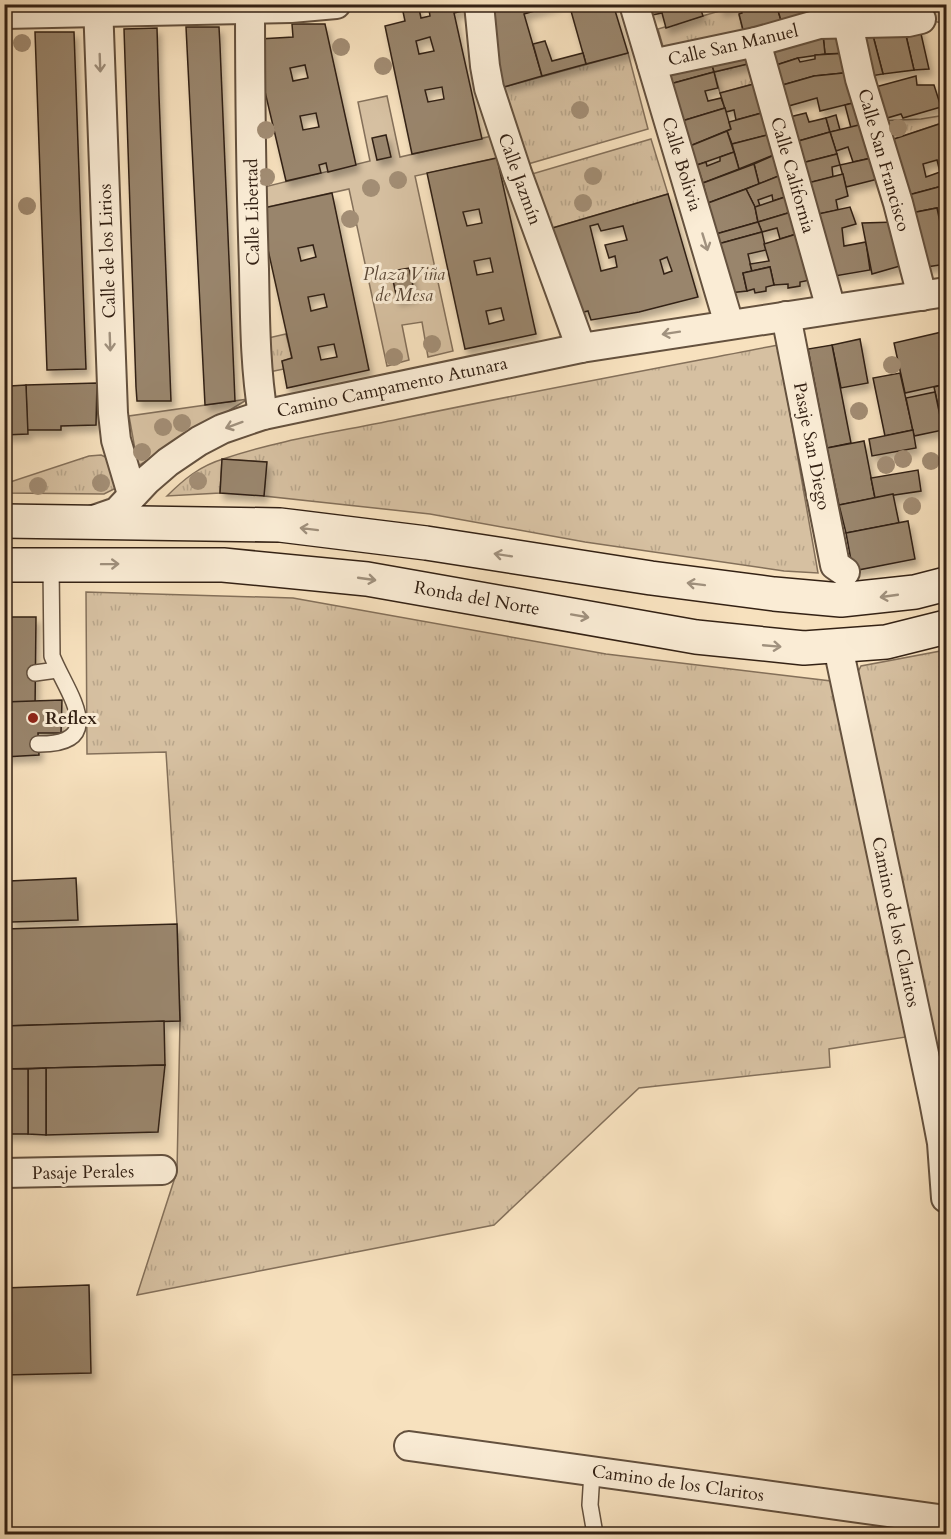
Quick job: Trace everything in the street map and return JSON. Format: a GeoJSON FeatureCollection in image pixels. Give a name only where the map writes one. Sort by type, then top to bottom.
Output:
{"type":"FeatureCollection","features":[{"type":"Feature","properties":{"kind":"main road"},"geometry":{"type":"LineString","coordinates":[[4,521],[280,525],[426,543],[579,568],[774,594],[840,579],[878,597],[915,592],[946,584]]}},
{"type":"Feature","properties":{"kind":"main road","name":"Ronda del Norte"},"geometry":{"type":"LineString","coordinates":[[4,565],[223,565],[367,579],[696,637],[767,646],[838,647],[886,642],[946,627]]}},
{"type":"Feature","properties":{"kind":"street"},"geometry":{"type":"LineString","coordinates":[[4,14],[98,8],[336,4]]}},
{"type":"Feature","properties":{"kind":"street","name":"Calle Jazmín"},"geometry":{"type":"LineString","coordinates":[[479,4],[489,88],[517,173],[581,348]]}},
{"type":"Feature","properties":{"kind":"street","name":"Calle Bolivia"},"geometry":{"type":"LineString","coordinates":[[634,4],[729,324]]}},
{"type":"Feature","properties":{"kind":"street","name":"Calle Libertad"},"geometry":{"type":"LineString","coordinates":[[250,7],[251,177],[256,358],[263,415]]}},
{"type":"Feature","properties":{"kind":"street","name":"Calle de los Lirios"},"geometry":{"type":"LineString","coordinates":[[98,8],[113,414],[116,440],[132,494]]}},
{"type":"Feature","properties":{"kind":"street","name":"Calle San Manuel"},"geometry":{"type":"LineString","coordinates":[[652,64],[756,42],[819,24],[921,19]]}},
{"type":"Feature","properties":{"kind":"street","name":"Calle San Francisco"},"geometry":{"type":"LineString","coordinates":[[848,24],[860,79],[898,204],[934,294]]}},
{"type":"Feature","properties":{"kind":"street","name":"Calle California"},"geometry":{"type":"LineString","coordinates":[[756,42],[831,309]]}},
{"type":"Feature","properties":{"kind":"street"},"geometry":{"type":"LineString","coordinates":[[786,316],[934,294]]}},
{"type":"Feature","properties":{"kind":"street","name":"Camino Campamento Atunara"},"geometry":{"type":"LineString","coordinates":[[87,522],[117,513],[132,494],[168,462],[199,441],[222,429],[263,415],[581,348],[786,316]]}},
{"type":"Feature","properties":{"kind":"street","name":"Pasaje San Diego"},"geometry":{"type":"LineString","coordinates":[[786,316],[840,579]]}},
{"type":"Feature","properties":{"kind":"street","name":"Camino de los Claritos"},"geometry":{"type":"LineString","coordinates":[[838,647],[936,1111],[942,1143],[946,1198]]}},
{"type":"Feature","properties":{"kind":"street","name":"Pasaje Perales"},"geometry":{"type":"LineString","coordinates":[[4,1173],[162,1170]]}},
{"type":"Feature","properties":{"kind":"street","name":"Camino de los Claritos"},"geometry":{"type":"LineString","coordinates":[[409,1446],[946,1520]]}},
{"type":"Feature","properties":{"kind":"lane"},"geometry":{"type":"LineString","coordinates":[[38,744],[64,742],[71,737],[78,724],[79,716],[52,656],[51,565]]}},
{"type":"Feature","properties":{"kind":"lane"},"geometry":{"type":"LineString","coordinates":[[35,673],[57,670]]}},
{"type":"Feature","properties":{"kind":"lane"},"geometry":{"type":"LineString","coordinates":[[592,1472],[590,1505],[595,1534]]}},
{"type":"Feature","properties":{"kind":"green space"},"geometry":{"type":"Polygon","coordinates":[[[740,5],[742,13],[739,15],[745,38],[666,57],[658,29],[740,5]]]}},
{"type":"Feature","properties":{"kind":"green space"},"geometry":{"type":"Polygon","coordinates":[[[915,5],[946,5],[946,24],[916,17],[915,5]]]}},
{"type":"Feature","properties":{"kind":"green space"},"geometry":{"type":"Polygon","coordinates":[[[628,53],[648,129],[528,164],[504,87],[628,53]]]}},
{"type":"Feature","properties":{"kind":"green space"},"geometry":{"type":"Polygon","coordinates":[[[756,62],[761,82],[720,93],[714,72],[756,62]]]}},
{"type":"Feature","properties":{"kind":"green space","name":"Plaza Viña de Mesa"},"geometry":{"type":"Polygon","coordinates":[[[387,96],[400,157],[492,136],[497,158],[415,176],[453,351],[428,357],[422,322],[402,325],[409,360],[387,366],[349,189],[259,209],[260,188],[370,161],[358,102],[387,96]]]}},
{"type":"Feature","properties":{"kind":"green space"},"geometry":{"type":"Polygon","coordinates":[[[946,115],[946,135],[942,123],[885,142],[877,121],[921,119],[946,115]]]}},
{"type":"Feature","properties":{"kind":"green space"},"geometry":{"type":"Polygon","coordinates":[[[651,139],[668,194],[549,229],[532,174],[651,139]]]}},
{"type":"Feature","properties":{"kind":"green space"},"geometry":{"type":"Polygon","coordinates":[[[286,334],[292,358],[282,361],[284,369],[269,372],[268,338],[286,334]]]}},
{"type":"Feature","properties":{"kind":"green space"},"geometry":{"type":"Polygon","coordinates":[[[778,345],[818,573],[784,571],[585,542],[430,514],[264,496],[266,462],[223,459],[313,436],[778,345]]]}},
{"type":"Feature","properties":{"kind":"green space"},"geometry":{"type":"Polygon","coordinates":[[[248,399],[138,466],[129,416],[248,399]]]}},
{"type":"Feature","properties":{"kind":"green space"},"geometry":{"type":"Polygon","coordinates":[[[101,455],[112,460],[116,488],[104,494],[5,493],[4,484],[89,456],[101,455]]]}},
{"type":"Feature","properties":{"kind":"green space"},"geometry":{"type":"Polygon","coordinates":[[[222,459],[220,493],[167,496],[193,474],[222,459]]]}},
{"type":"Feature","properties":{"kind":"green space"},"geometry":{"type":"Polygon","coordinates":[[[86,592],[293,598],[606,654],[831,681],[906,1037],[829,1049],[830,1067],[639,1088],[494,1225],[137,1295],[177,1171],[180,1021],[177,924],[166,752],[87,754],[86,592]]]}},
{"type":"Feature","properties":{"kind":"green space"},"geometry":{"type":"Polygon","coordinates":[[[946,650],[946,1106],[857,674],[861,666],[946,650]]]}},
{"type":"Feature","properties":{"kind":"building"},"geometry":{"type":"Polygon","coordinates":[[[418,4],[421,18],[430,16],[428,4],[466,4],[467,10],[454,13],[482,139],[412,154],[385,26],[405,21],[402,7],[418,4]],[[430,37],[416,41],[419,54],[434,51],[430,37]],[[442,87],[425,90],[428,102],[444,99],[442,87]]]}},
{"type":"Feature","properties":{"kind":"building"},"geometry":{"type":"Polygon","coordinates":[[[492,4],[559,4],[524,14],[542,76],[504,87],[496,67],[492,4]]]}},
{"type":"Feature","properties":{"kind":"building"},"geometry":{"type":"Polygon","coordinates":[[[569,4],[613,4],[628,53],[586,64],[569,4]]]}},
{"type":"Feature","properties":{"kind":"building"},"geometry":{"type":"Polygon","coordinates":[[[649,4],[699,4],[703,16],[666,28],[662,13],[653,15],[649,4]]]}},
{"type":"Feature","properties":{"kind":"building"},"geometry":{"type":"Polygon","coordinates":[[[719,4],[740,4],[740,5],[721,10],[719,4]]]}},
{"type":"Feature","properties":{"kind":"building"},"geometry":{"type":"Polygon","coordinates":[[[776,4],[783,27],[745,38],[739,14],[742,13],[740,5],[776,4]]]}},
{"type":"Feature","properties":{"kind":"building"},"geometry":{"type":"Polygon","coordinates":[[[776,4],[840,4],[841,14],[783,27],[776,4]]]}},
{"type":"Feature","properties":{"kind":"building"},"geometry":{"type":"Polygon","coordinates":[[[840,4],[881,4],[881,10],[841,14],[840,4]]]}},
{"type":"Feature","properties":{"kind":"building"},"geometry":{"type":"Polygon","coordinates":[[[887,4],[915,4],[916,17],[887,18],[887,4]]]}},
{"type":"Feature","properties":{"kind":"building"},"geometry":{"type":"Polygon","coordinates":[[[292,24],[325,24],[356,165],[328,172],[326,163],[319,165],[321,173],[286,181],[258,62],[259,39],[293,37],[292,24]],[[305,65],[290,68],[293,81],[308,78],[305,65]],[[316,113],[300,116],[303,130],[319,127],[316,113]]]}},
{"type":"Feature","properties":{"kind":"building"},"geometry":{"type":"Polygon","coordinates":[[[919,25],[929,69],[914,70],[904,27],[919,25]]]}},
{"type":"Feature","properties":{"kind":"building"},"geometry":{"type":"Polygon","coordinates":[[[186,27],[219,27],[220,46],[235,401],[205,405],[186,27]]]}},
{"type":"Feature","properties":{"kind":"building"},"geometry":{"type":"Polygon","coordinates":[[[904,27],[914,70],[883,74],[871,28],[904,27]]]}},
{"type":"Feature","properties":{"kind":"building"},"geometry":{"type":"Polygon","coordinates":[[[157,28],[171,401],[137,401],[124,29],[157,28]]]}},
{"type":"Feature","properties":{"kind":"building"},"geometry":{"type":"Polygon","coordinates":[[[871,28],[883,74],[865,77],[853,29],[871,28]]]}},
{"type":"Feature","properties":{"kind":"building"},"geometry":{"type":"Polygon","coordinates":[[[844,29],[849,53],[825,54],[823,35],[844,29]]]}},
{"type":"Feature","properties":{"kind":"building"},"geometry":{"type":"Polygon","coordinates":[[[35,32],[74,32],[86,369],[47,370],[35,32]]]}},
{"type":"Feature","properties":{"kind":"building"},"geometry":{"type":"Polygon","coordinates":[[[823,35],[825,54],[798,58],[767,68],[761,45],[823,35]]]}},
{"type":"Feature","properties":{"kind":"building"},"geometry":{"type":"Polygon","coordinates":[[[545,41],[552,61],[583,53],[586,64],[542,76],[533,44],[545,41]]]}},
{"type":"Feature","properties":{"kind":"building"},"geometry":{"type":"Polygon","coordinates":[[[752,48],[756,62],[714,72],[709,57],[752,48]]]}},
{"type":"Feature","properties":{"kind":"building"},"geometry":{"type":"Polygon","coordinates":[[[849,53],[853,72],[814,76],[772,88],[767,68],[798,58],[800,62],[815,59],[815,55],[849,53]]]}},
{"type":"Feature","properties":{"kind":"building"},"geometry":{"type":"Polygon","coordinates":[[[709,57],[714,72],[670,84],[664,68],[709,57]]]}},
{"type":"Feature","properties":{"kind":"building"},"geometry":{"type":"Polygon","coordinates":[[[714,72],[718,88],[705,91],[708,101],[721,98],[725,108],[682,121],[670,84],[714,72]]]}},
{"type":"Feature","properties":{"kind":"building"},"geometry":{"type":"Polygon","coordinates":[[[853,72],[861,101],[820,111],[817,98],[778,109],[772,88],[814,76],[853,72]]]}},
{"type":"Feature","properties":{"kind":"building"},"geometry":{"type":"Polygon","coordinates":[[[916,76],[917,85],[934,85],[941,107],[903,118],[901,114],[877,121],[868,89],[916,76]]]}},
{"type":"Feature","properties":{"kind":"building"},"geometry":{"type":"Polygon","coordinates":[[[761,82],[769,111],[736,120],[734,110],[726,112],[720,93],[761,82]]]}},
{"type":"Feature","properties":{"kind":"building"},"geometry":{"type":"Polygon","coordinates":[[[861,101],[867,123],[851,128],[845,105],[861,101]]]}},
{"type":"Feature","properties":{"kind":"building"},"geometry":{"type":"Polygon","coordinates":[[[725,108],[731,129],[690,146],[682,121],[725,108]]]}},
{"type":"Feature","properties":{"kind":"building"},"geometry":{"type":"Polygon","coordinates":[[[769,111],[775,133],[732,144],[727,131],[731,129],[729,122],[769,111]]]}},
{"type":"Feature","properties":{"kind":"building"},"geometry":{"type":"Polygon","coordinates":[[[806,113],[809,122],[826,118],[830,132],[788,144],[781,119],[806,113]]]}},
{"type":"Feature","properties":{"kind":"building"},"geometry":{"type":"Polygon","coordinates":[[[836,115],[840,130],[830,132],[826,118],[836,115]]]}},
{"type":"Feature","properties":{"kind":"building"},"geometry":{"type":"Polygon","coordinates":[[[867,123],[876,157],[853,162],[848,147],[836,151],[830,132],[867,123]]]}},
{"type":"Feature","properties":{"kind":"building"},"geometry":{"type":"Polygon","coordinates":[[[942,123],[946,135],[946,185],[901,197],[885,142],[942,123]],[[937,160],[923,164],[926,177],[940,172],[937,160]]]}},
{"type":"Feature","properties":{"kind":"building"},"geometry":{"type":"Polygon","coordinates":[[[727,131],[734,152],[697,165],[690,146],[727,131]]]}},
{"type":"Feature","properties":{"kind":"building"},"geometry":{"type":"Polygon","coordinates":[[[830,132],[837,154],[794,165],[788,144],[830,132]]]}},
{"type":"Feature","properties":{"kind":"building"},"geometry":{"type":"Polygon","coordinates":[[[775,133],[781,152],[739,169],[732,144],[775,133]]]}},
{"type":"Feature","properties":{"kind":"building"},"geometry":{"type":"Polygon","coordinates":[[[386,135],[391,157],[377,160],[372,138],[386,135]]]}},
{"type":"Feature","properties":{"kind":"building"},"geometry":{"type":"Polygon","coordinates":[[[734,152],[739,169],[703,183],[697,165],[706,162],[707,166],[720,161],[720,157],[734,152]]]}},
{"type":"Feature","properties":{"kind":"building"},"geometry":{"type":"Polygon","coordinates":[[[781,152],[786,173],[759,184],[754,164],[781,152]]]}},
{"type":"Feature","properties":{"kind":"building"},"geometry":{"type":"Polygon","coordinates":[[[837,154],[840,165],[832,167],[833,177],[800,185],[794,165],[837,154]]]}},
{"type":"Feature","properties":{"kind":"building"},"geometry":{"type":"Polygon","coordinates":[[[876,157],[882,178],[846,187],[840,165],[876,157]]]}},
{"type":"Feature","properties":{"kind":"building"},"geometry":{"type":"Polygon","coordinates":[[[497,158],[536,334],[465,349],[427,173],[497,158]],[[479,209],[463,212],[467,226],[482,223],[479,209]],[[490,258],[474,261],[477,275],[493,272],[490,258]],[[501,308],[486,311],[489,324],[504,320],[501,308]]]}},
{"type":"Feature","properties":{"kind":"building"},"geometry":{"type":"Polygon","coordinates":[[[754,164],[759,184],[708,203],[703,183],[754,164]]]}},
{"type":"Feature","properties":{"kind":"building"},"geometry":{"type":"Polygon","coordinates":[[[786,173],[794,194],[773,201],[772,195],[758,200],[760,206],[755,207],[746,189],[786,173]]]}},
{"type":"Feature","properties":{"kind":"building"},"geometry":{"type":"Polygon","coordinates":[[[843,174],[848,196],[836,200],[838,210],[809,216],[800,185],[843,174]]]}},
{"type":"Feature","properties":{"kind":"building"},"geometry":{"type":"Polygon","coordinates":[[[946,185],[946,250],[937,208],[906,214],[901,197],[946,185]]]}},
{"type":"Feature","properties":{"kind":"building"},"geometry":{"type":"Polygon","coordinates":[[[746,189],[755,207],[758,222],[716,234],[708,203],[746,189]]]}},
{"type":"Feature","properties":{"kind":"building"},"geometry":{"type":"Polygon","coordinates":[[[332,193],[369,370],[287,388],[282,361],[292,358],[259,209],[332,193]],[[313,245],[298,248],[301,261],[316,257],[313,245]],[[324,294],[308,297],[311,311],[327,307],[324,294]],[[334,344],[318,347],[321,360],[337,357],[334,344]]]}},
{"type":"Feature","properties":{"kind":"building"},"geometry":{"type":"Polygon","coordinates":[[[668,194],[698,297],[639,312],[591,320],[588,311],[580,313],[549,229],[668,194]],[[598,224],[590,226],[601,271],[617,267],[615,256],[609,258],[605,245],[627,240],[623,226],[601,231],[598,224]],[[667,257],[660,260],[664,274],[672,271],[667,257]]]}},
{"type":"Feature","properties":{"kind":"building"},"geometry":{"type":"Polygon","coordinates":[[[794,194],[798,210],[758,222],[755,207],[794,194]]]}},
{"type":"Feature","properties":{"kind":"building"},"geometry":{"type":"Polygon","coordinates":[[[850,207],[856,224],[842,228],[844,246],[866,242],[870,270],[829,277],[809,216],[850,207]]]}},
{"type":"Feature","properties":{"kind":"building"},"geometry":{"type":"Polygon","coordinates":[[[937,208],[946,250],[946,264],[920,268],[906,214],[937,208]]]}},
{"type":"Feature","properties":{"kind":"building"},"geometry":{"type":"Polygon","coordinates":[[[798,210],[803,232],[780,239],[777,228],[762,232],[758,222],[798,210]]]}},
{"type":"Feature","properties":{"kind":"building"},"geometry":{"type":"Polygon","coordinates":[[[758,222],[762,232],[718,244],[716,234],[758,222]]]}},
{"type":"Feature","properties":{"kind":"building"},"geometry":{"type":"Polygon","coordinates":[[[896,222],[907,264],[872,274],[862,223],[896,222]]]}},
{"type":"Feature","properties":{"kind":"building"},"geometry":{"type":"Polygon","coordinates":[[[762,232],[766,250],[748,254],[752,271],[743,273],[747,291],[729,293],[718,244],[762,232]]]}},
{"type":"Feature","properties":{"kind":"building"},"geometry":{"type":"Polygon","coordinates":[[[803,232],[815,279],[800,282],[800,286],[788,288],[788,284],[774,285],[770,267],[752,271],[750,264],[769,261],[764,244],[803,232]]]}},
{"type":"Feature","properties":{"kind":"building"},"geometry":{"type":"Polygon","coordinates":[[[770,267],[774,285],[766,287],[766,291],[755,293],[754,289],[747,291],[743,273],[770,267]]]}},
{"type":"Feature","properties":{"kind":"building"},"geometry":{"type":"Polygon","coordinates":[[[409,268],[415,295],[397,299],[391,271],[409,268]]]}},
{"type":"Feature","properties":{"kind":"building"},"geometry":{"type":"Polygon","coordinates":[[[946,331],[946,384],[905,393],[894,343],[946,331]]]}},
{"type":"Feature","properties":{"kind":"building"},"geometry":{"type":"Polygon","coordinates":[[[860,339],[868,383],[841,388],[832,345],[860,339]]]}},
{"type":"Feature","properties":{"kind":"building"},"geometry":{"type":"Polygon","coordinates":[[[832,345],[851,443],[827,448],[808,349],[832,345]]]}},
{"type":"Feature","properties":{"kind":"building"},"geometry":{"type":"Polygon","coordinates":[[[900,373],[913,430],[885,436],[873,378],[900,373]]]}},
{"type":"Feature","properties":{"kind":"building"},"geometry":{"type":"Polygon","coordinates":[[[97,383],[96,425],[61,426],[61,430],[27,430],[26,385],[97,383]]]}},
{"type":"Feature","properties":{"kind":"building"},"geometry":{"type":"Polygon","coordinates":[[[946,384],[946,419],[941,420],[934,387],[946,384]]]}},
{"type":"Feature","properties":{"kind":"building"},"geometry":{"type":"Polygon","coordinates":[[[26,385],[28,434],[4,435],[4,389],[10,389],[10,386],[26,385]]]}},
{"type":"Feature","properties":{"kind":"building"},"geometry":{"type":"Polygon","coordinates":[[[935,392],[943,430],[914,436],[906,398],[935,392]]]}},
{"type":"Feature","properties":{"kind":"building"},"geometry":{"type":"Polygon","coordinates":[[[913,430],[916,448],[872,456],[869,439],[913,430]]]}},
{"type":"Feature","properties":{"kind":"building"},"geometry":{"type":"Polygon","coordinates":[[[864,441],[875,498],[839,505],[827,448],[864,441]]]}},
{"type":"Feature","properties":{"kind":"building"},"geometry":{"type":"Polygon","coordinates":[[[222,459],[267,462],[264,496],[220,493],[222,459]]]}},
{"type":"Feature","properties":{"kind":"building"},"geometry":{"type":"Polygon","coordinates":[[[918,470],[921,491],[875,498],[871,478],[918,470]]]}},
{"type":"Feature","properties":{"kind":"building"},"geometry":{"type":"Polygon","coordinates":[[[893,494],[899,523],[846,533],[839,505],[893,494]]]}},
{"type":"Feature","properties":{"kind":"building"},"geometry":{"type":"Polygon","coordinates":[[[908,521],[915,559],[853,571],[846,533],[908,521]]]}},
{"type":"Feature","properties":{"kind":"building"},"geometry":{"type":"Polygon","coordinates":[[[4,617],[36,617],[35,711],[4,711],[4,617]]]}},
{"type":"Feature","properties":{"kind":"building","name":"Reflex"},"geometry":{"type":"Polygon","coordinates":[[[62,700],[61,733],[38,733],[39,755],[4,757],[4,702],[62,700]]]}},
{"type":"Feature","properties":{"kind":"building"},"geometry":{"type":"Polygon","coordinates":[[[76,878],[78,920],[11,922],[9,881],[76,878]]]}},
{"type":"Feature","properties":{"kind":"building"},"geometry":{"type":"Polygon","coordinates":[[[177,924],[180,1021],[4,1026],[4,929],[177,924]]]}},
{"type":"Feature","properties":{"kind":"building"},"geometry":{"type":"Polygon","coordinates":[[[164,1021],[165,1065],[4,1069],[4,1026],[164,1021]]]}},
{"type":"Feature","properties":{"kind":"building"},"geometry":{"type":"Polygon","coordinates":[[[165,1065],[158,1132],[46,1135],[46,1068],[165,1065]]]}},
{"type":"Feature","properties":{"kind":"building"},"geometry":{"type":"Polygon","coordinates":[[[46,1068],[46,1135],[28,1134],[28,1069],[46,1068]]]}},
{"type":"Feature","properties":{"kind":"building"},"geometry":{"type":"Polygon","coordinates":[[[4,1069],[28,1069],[28,1134],[4,1134],[4,1069]]]}},
{"type":"Feature","properties":{"kind":"building"},"geometry":{"type":"Polygon","coordinates":[[[89,1285],[91,1373],[4,1375],[4,1288],[89,1285]]]}},
{"type":"Feature","properties":{"kind":"place","name":"Reflex"},"geometry":{"type":"Point","coordinates":[33,718]}}]}
